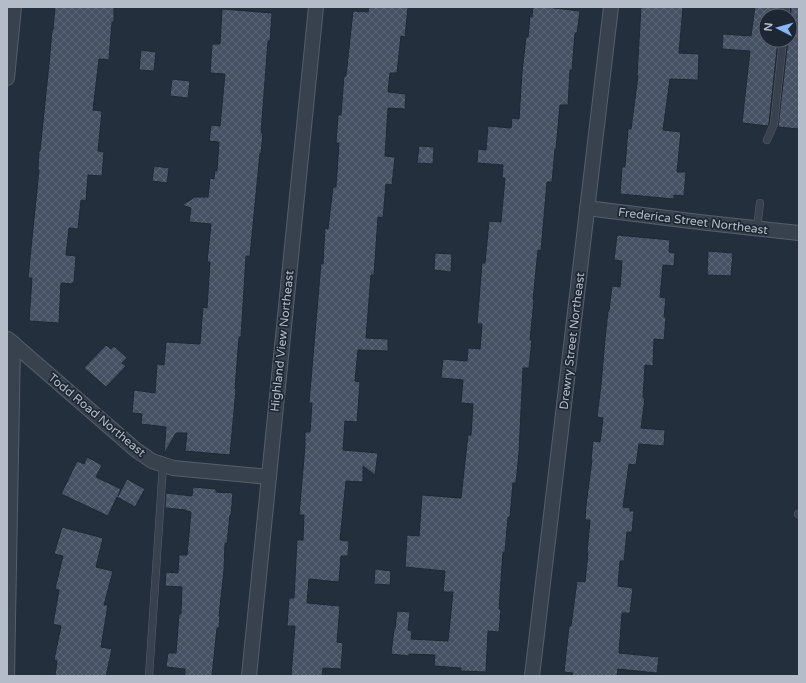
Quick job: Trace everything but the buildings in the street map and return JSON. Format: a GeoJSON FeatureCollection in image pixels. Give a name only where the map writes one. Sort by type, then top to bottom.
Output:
{"type":"FeatureCollection","features":[{"type":"Feature","properties":{"kind":"street"},"geometry":{"type":"LineString","coordinates":[[7,78],[14,7]]}},
{"type":"Feature","properties":{"kind":"street","name":"Highland View Northeast"},"geometry":{"type":"LineString","coordinates":[[249,676],[316,7]]}},
{"type":"Feature","properties":{"kind":"street","name":"Drewry Street Northeast"},"geometry":{"type":"LineString","coordinates":[[532,676],[611,7]]}},
{"type":"Feature","properties":{"kind":"street","name":"Frederica Street Northeast"},"geometry":{"type":"LineString","coordinates":[[587,208],[799,233]]}},
{"type":"Feature","properties":{"kind":"street"},"geometry":{"type":"LineString","coordinates":[[8,676],[10,340]]}},
{"type":"Feature","properties":{"kind":"street","name":"Todd Road Northeast"},"geometry":{"type":"LineString","coordinates":[[10,340],[136,450],[152,461],[173,468],[269,477]]}},
{"type":"Feature","properties":{"kind":"lane"},"geometry":{"type":"LineString","coordinates":[[766,140],[774,124],[782,48]]}},
{"type":"Feature","properties":{"kind":"lane"},"geometry":{"type":"LineString","coordinates":[[757,228],[760,202]]}},
{"type":"Feature","properties":{"kind":"lane"},"geometry":{"type":"LineString","coordinates":[[149,676],[163,465]]}}]}
